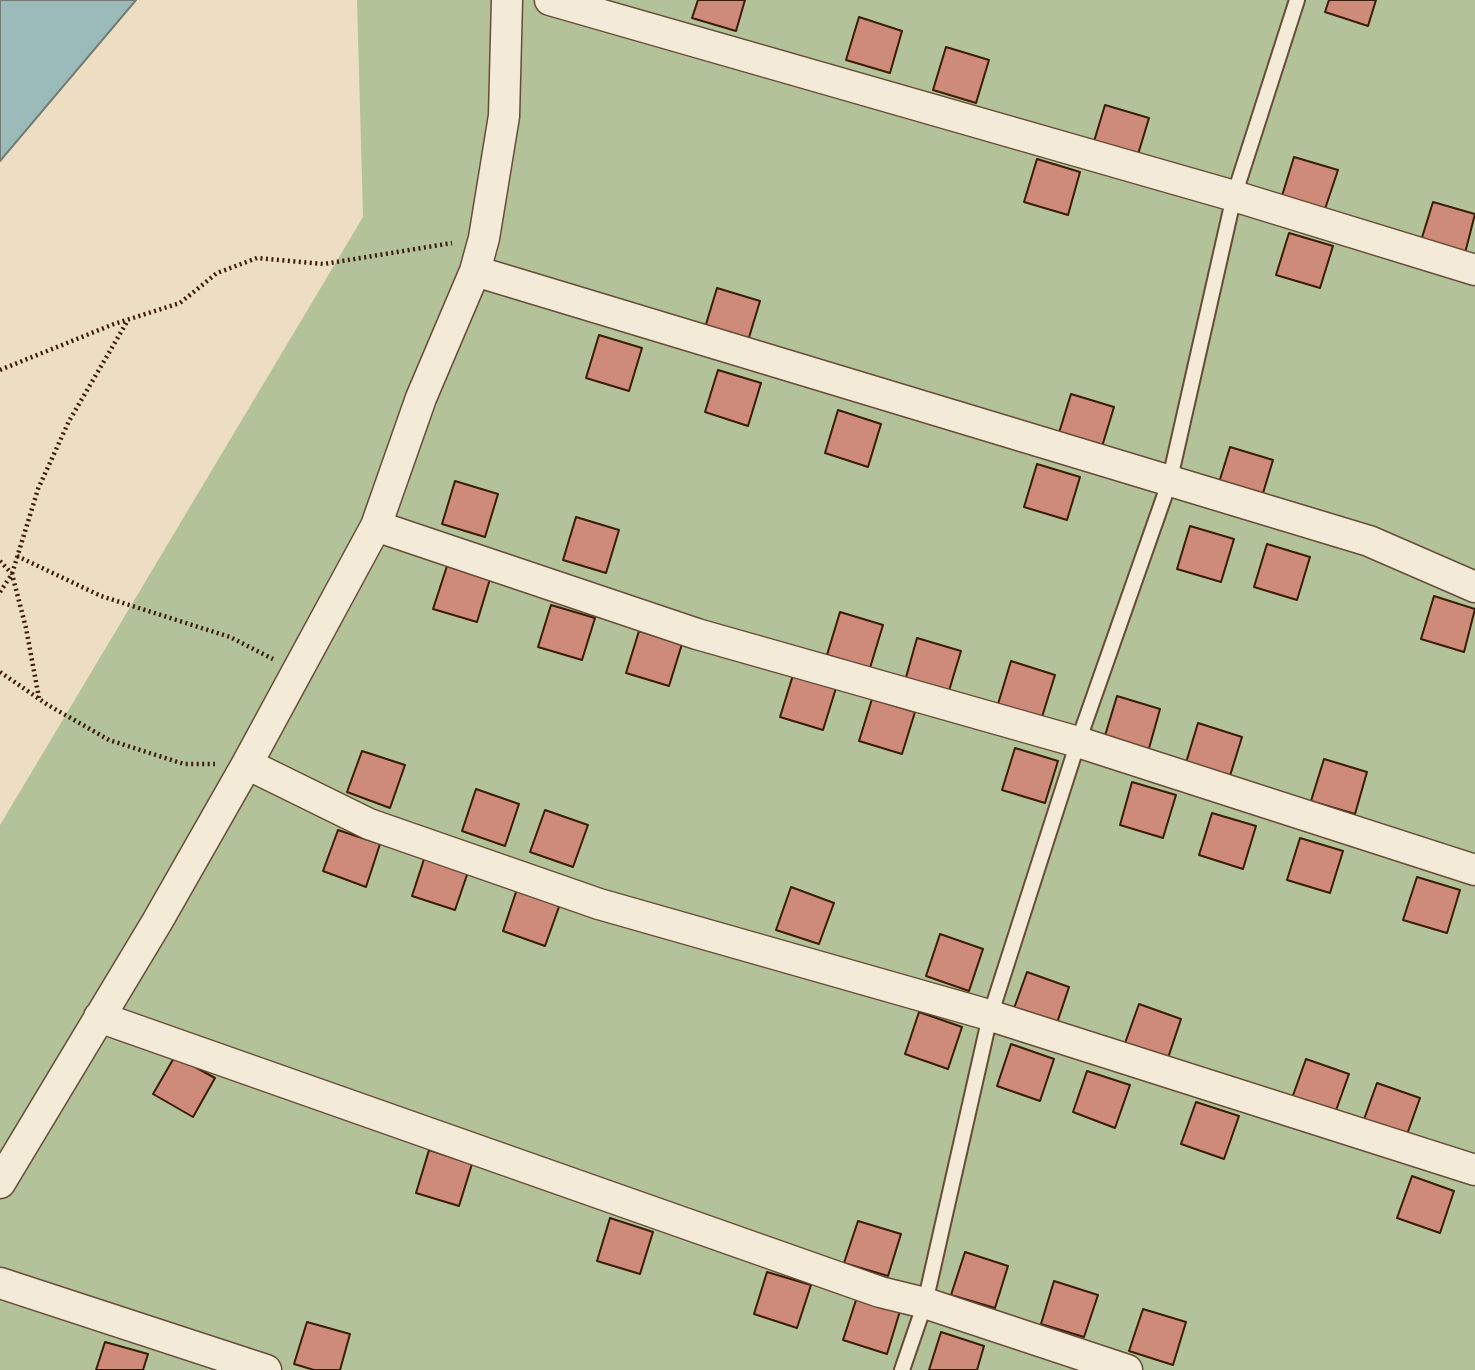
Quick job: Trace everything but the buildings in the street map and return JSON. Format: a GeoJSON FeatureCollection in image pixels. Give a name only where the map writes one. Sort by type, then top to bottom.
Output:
{"type":"FeatureCollection","features":[{"type":"Feature","properties":{"kind":"street"},"geometry":{"type":"LineString","coordinates":[[0,1183],[247,764],[376,526],[421,398],[475,271],[484,238],[504,116],[507,0]]}},
{"type":"Feature","properties":{"kind":"street"},"geometry":{"type":"LineString","coordinates":[[550,0],[1234,196],[1475,270]]}},
{"type":"Feature","properties":{"kind":"street"},"geometry":{"type":"LineString","coordinates":[[475,271],[1169,483],[1369,541],[1475,587]]}},
{"type":"Feature","properties":{"kind":"street"},"geometry":{"type":"LineString","coordinates":[[376,526],[697,634],[1078,743],[1475,870]]}},
{"type":"Feature","properties":{"kind":"street"},"geometry":{"type":"LineString","coordinates":[[247,764],[369,824],[599,904],[990,1016],[1475,1170]]}},
{"type":"Feature","properties":{"kind":"street"},"geometry":{"type":"LineString","coordinates":[[99,1017],[880,1292],[925,1303],[1127,1370]]}},
{"type":"Feature","properties":{"kind":"street"},"geometry":{"type":"LineString","coordinates":[[0,1283],[266,1370]]}},
{"type":"Feature","properties":{"kind":"lane"},"geometry":{"type":"LineString","coordinates":[[902,1370],[925,1303],[990,1016],[1078,743],[1169,483],[1234,196],[1297,0]]}},
{"type":"Feature","properties":{"kind":"path"},"geometry":{"type":"LineString","coordinates":[[0,370],[129,319],[180,303],[217,273],[257,258],[324,264],[484,238]]}},
{"type":"Feature","properties":{"kind":"path"},"geometry":{"type":"LineString","coordinates":[[0,592],[12,574],[38,489],[69,421],[129,319]]}},
{"type":"Feature","properties":{"kind":"path"},"geometry":{"type":"LineString","coordinates":[[17,556],[101,596],[230,637],[296,671]]}},
{"type":"Feature","properties":{"kind":"path"},"geometry":{"type":"LineString","coordinates":[[0,561],[12,574],[26,628],[39,699]]}},
{"type":"Feature","properties":{"kind":"path"},"geometry":{"type":"LineString","coordinates":[[0,672],[39,699],[109,740],[184,764],[247,764]]}},
{"type":"Feature","properties":{"kind":"green space"},"geometry":{"type":"Polygon","coordinates":[[[357,0],[1475,0],[1475,1370],[0,1370],[0,825],[363,217],[357,0]]]}},
{"type":"Feature","properties":{"kind":"water"},"geometry":{"type":"Polygon","coordinates":[[[0,0],[136,0],[0,161],[0,0]]]}}]}
